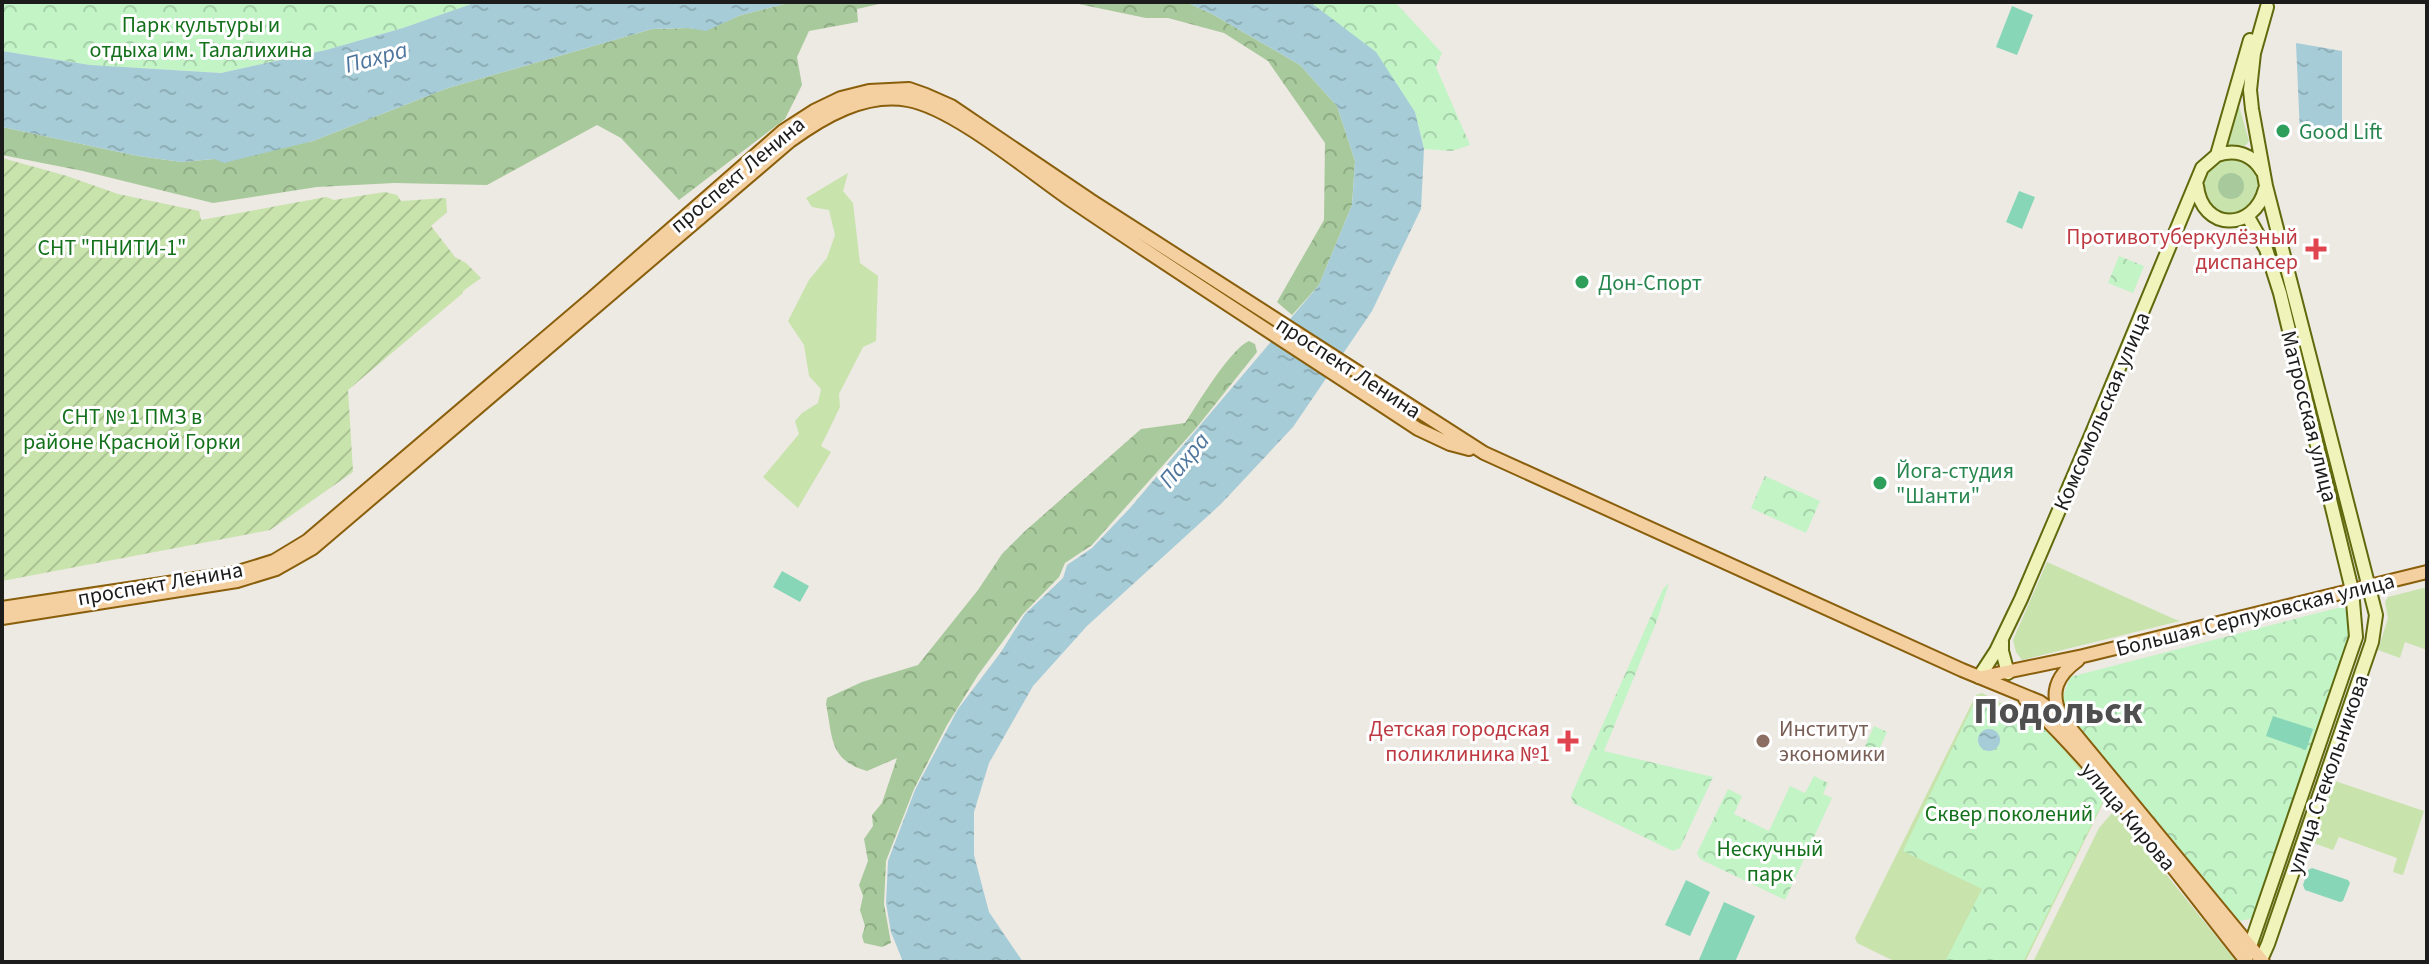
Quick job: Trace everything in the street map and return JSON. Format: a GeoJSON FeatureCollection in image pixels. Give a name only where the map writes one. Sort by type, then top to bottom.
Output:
{"type":"FeatureCollection","features":[{"type":"Feature","properties":{"kind":"main road","name":"Комсомольская улица"},"geometry":{"type":"LineString","coordinates":[[1979,677],[2003,638],[2202,168],[2217,155],[2244,57],[2255,25],[2268,5]]}},
{"type":"Feature","properties":{"kind":"main road","name":"Комсомольская улица"},"geometry":{"type":"LineString","coordinates":[[2265,180],[2250,90],[2254,53],[2268,5]]}},
{"type":"Feature","properties":{"kind":"main road","name":"проспект Ленина"},"geometry":{"type":"LineString","coordinates":[[2,608],[235,573],[274,561],[307,541],[783,131],[841,98],[869,91],[909,89],[951,106],[1418,429],[1450,444],[1484,453]]}},
{"type":"Feature","properties":{"kind":"main road","name":"проспект Ленина"},"geometry":{"type":"LineString","coordinates":[[2,618],[237,581],[276,569],[313,548],[790,141],[820,120],[868,101],[886,98],[909,100],[950,116],[1073,202],[1180,264],[1484,453],[2022,696]]}},
{"type":"Feature","properties":{"kind":"main road"},"geometry":{"type":"LineString","coordinates":[[2197,183],[2198,198],[2206,210],[2219,219],[2233,221],[2248,217],[2261,204],[2265,180],[2259,165],[2244,154],[2226,152],[2217,155]]}},
{"type":"Feature","properties":{"kind":"main road","name":"Матросская улица"},"geometry":{"type":"LineString","coordinates":[[2265,180],[2370,586]]}},
{"type":"Feature","properties":{"kind":"main road","name":"Матросская улица"},"geometry":{"type":"LineString","coordinates":[[2248,217],[2266,249],[2280,293],[2357,619]]}},
{"type":"Feature","properties":{"kind":"main road","name":"Большая Серпуховская улица"},"geometry":{"type":"LineString","coordinates":[[1979,677],[2083,656],[2427,572]]}},
{"type":"Feature","properties":{"kind":"main road","name":"улица Стекольникова"},"geometry":{"type":"LineString","coordinates":[[2255,961],[2372,642],[2376,615],[2370,586]]}},
{"type":"Feature","properties":{"kind":"main road","name":"улица Стекольникова"},"geometry":{"type":"LineString","coordinates":[[2250,946],[2356,637],[2357,619]]}},
{"type":"Feature","properties":{"kind":"main road"},"geometry":{"type":"LineString","coordinates":[[2003,638],[2002,651],[2008,673],[2022,696]]}},
{"type":"Feature","properties":{"kind":"main road"},"geometry":{"type":"LineString","coordinates":[[2062,718],[2054,702],[2060,678],[2065,669],[2083,656]]}},
{"type":"Feature","properties":{"kind":"main road","name":"улица Кирова"},"geometry":{"type":"LineString","coordinates":[[2022,696],[2054,726],[2255,961]]}},
{"type":"Feature","properties":{"kind":"main road","name":"улица Кирова"},"geometry":{"type":"LineString","coordinates":[[2022,696],[2040,702],[2062,718],[2250,946],[2255,961]]}},
{"type":"Feature","properties":{"kind":"green space","name":"Парк культуры и отдыха им. Талалихина"},"geometry":{"type":"Polygon","coordinates":[[[2,2],[477,2],[326,50],[221,73],[90,65],[2,51],[2,2]]]}},
{"type":"Feature","properties":{"kind":"green space"},"geometry":{"type":"Polygon","coordinates":[[[792,2],[888,2],[857,9],[858,22],[809,31],[797,57],[802,85],[785,119],[679,200],[621,138],[597,125],[487,185],[394,183],[317,187],[213,203],[2,155],[2,127],[138,156],[182,162],[313,141],[448,88],[652,29],[706,30],[741,15],[792,2]]]}},
{"type":"Feature","properties":{"kind":"green space"},"geometry":{"type":"Polygon","coordinates":[[[1069,2],[1186,2],[1300,65],[1337,106],[1355,161],[1352,205],[1319,285],[1292,315],[1277,302],[1324,220],[1325,143],[1268,61],[1224,33],[1168,18],[1146,18],[1069,2]]]}},
{"type":"Feature","properties":{"kind":"green space"},"geometry":{"type":"Polygon","coordinates":[[[1310,2],[1395,2],[1442,53],[1436,67],[1470,145],[1452,151],[1424,149],[1415,112],[1310,2]]]}},
{"type":"Feature","properties":{"kind":"green space"},"geometry":{"type":"Polygon","coordinates":[[[2012,6],[2033,15],[2017,55],[1996,47],[2012,6]]]}},
{"type":"Feature","properties":{"kind":"green space"},"geometry":{"type":"Polygon","coordinates":[[[2239,106],[2249,141],[2245,146],[2226,145],[2239,106]]]}},
{"type":"Feature","properties":{"kind":"green space","name":"СНТ № 1 ПМЗ в районе Красной Горки"},"geometry":{"type":"Polygon","coordinates":[[[2,158],[118,194],[199,211],[201,220],[326,197],[334,200],[385,192],[397,195],[401,201],[446,198],[447,212],[431,226],[455,257],[481,278],[348,390],[353,472],[270,530],[2,581],[2,158]]]}},
{"type":"Feature","properties":{"kind":"green space"},"geometry":{"type":"Polygon","coordinates":[[[2231,158],[2251,166],[2259,186],[2251,206],[2231,214],[2211,206],[2203,186],[2211,166],[2231,158]]]}},
{"type":"Feature","properties":{"kind":"green space"},"geometry":{"type":"Polygon","coordinates":[[[848,173],[843,191],[853,203],[860,263],[878,276],[876,341],[863,347],[839,394],[840,407],[821,446],[831,452],[798,508],[763,477],[799,434],[795,421],[818,403],[821,389],[809,376],[804,345],[788,321],[809,280],[827,258],[835,235],[829,210],[812,207],[806,198],[848,173]]]}},
{"type":"Feature","properties":{"kind":"green space"},"geometry":{"type":"Polygon","coordinates":[[[2231,173],[2240,177],[2244,186],[2240,195],[2231,199],[2222,195],[2218,186],[2222,177],[2231,173]]]}},
{"type":"Feature","properties":{"kind":"green space"},"geometry":{"type":"Polygon","coordinates":[[[2019,191],[2035,197],[2022,229],[2006,222],[2019,191]]]}},
{"type":"Feature","properties":{"kind":"green space"},"geometry":{"type":"Polygon","coordinates":[[[2119,256],[2144,266],[2133,293],[2108,283],[2119,256]]]}},
{"type":"Feature","properties":{"kind":"green space"},"geometry":{"type":"Polygon","coordinates":[[[1249,341],[1255,344],[1257,352],[1197,427],[1092,545],[1065,563],[1059,577],[1023,614],[978,675],[947,725],[914,789],[886,861],[884,904],[891,943],[882,947],[864,943],[862,936],[865,926],[860,910],[863,896],[859,885],[868,861],[864,839],[873,826],[872,815],[882,803],[897,758],[867,771],[846,761],[839,754],[832,737],[827,698],[862,682],[918,665],[978,590],[1002,554],[1024,532],[1141,429],[1185,423],[1224,366],[1249,341]]]}},
{"type":"Feature","properties":{"kind":"green space"},"geometry":{"type":"Polygon","coordinates":[[[1765,476],[1820,501],[1806,533],[1751,508],[1765,476]]]}},
{"type":"Feature","properties":{"kind":"green space"},"geometry":{"type":"Polygon","coordinates":[[[2047,562],[2180,621],[2022,660],[2013,640],[2047,562]]]}},
{"type":"Feature","properties":{"kind":"green space"},"geometry":{"type":"Polygon","coordinates":[[[782,571],[809,586],[800,602],[773,587],[782,571]]]}},
{"type":"Feature","properties":{"kind":"green space"},"geometry":{"type":"Polygon","coordinates":[[[1669,583],[1604,751],[1713,777],[1680,848],[1673,851],[1573,803],[1571,796],[1663,589],[1669,583]]]}},
{"type":"Feature","properties":{"kind":"green space"},"geometry":{"type":"Polygon","coordinates":[[[2427,587],[2427,650],[2405,642],[2400,658],[2378,650],[2388,618],[2385,602],[2388,597],[2427,587]]]}},
{"type":"Feature","properties":{"kind":"green space"},"geometry":{"type":"Polygon","coordinates":[[[2341,607],[2352,620],[2349,650],[2255,918],[2239,921],[2060,704],[2070,677],[2341,607]]]}},
{"type":"Feature","properties":{"kind":"green space","name":"Сквер поколений"},"geometry":{"type":"Polygon","coordinates":[[[1982,693],[2048,727],[2106,797],[2025,962],[1896,962],[1857,943],[1855,938],[1976,695],[1982,693]]]}},
{"type":"Feature","properties":{"kind":"green space","name":"Сквер поколений"},"geometry":{"type":"Polygon","coordinates":[[[1978,695],[2047,730],[2104,799],[2023,962],[1945,962],[1982,889],[1903,851],[1978,695]]]}},
{"type":"Feature","properties":{"kind":"green space"},"geometry":{"type":"Polygon","coordinates":[[[2273,716],[2313,729],[2306,750],[2266,736],[2273,716]]]}},
{"type":"Feature","properties":{"kind":"green space"},"geometry":{"type":"Polygon","coordinates":[[[1874,726],[1887,732],[1878,752],[1865,746],[1874,726]]]}},
{"type":"Feature","properties":{"kind":"green space","name":"Нескучный парк"},"geometry":{"type":"Polygon","coordinates":[[[1814,776],[1828,783],[1823,794],[1832,798],[1785,900],[1700,859],[1697,853],[1728,789],[1742,796],[1734,814],[1769,831],[1790,786],[1805,793],[1814,776]]]}},
{"type":"Feature","properties":{"kind":"green space"},"geometry":{"type":"Polygon","coordinates":[[[2335,781],[2424,811],[2403,875],[2393,872],[2397,858],[2339,837],[2333,850],[2308,841],[2326,789],[2335,781]]]}},
{"type":"Feature","properties":{"kind":"green space"},"geometry":{"type":"Polygon","coordinates":[[[2116,812],[2235,962],[2033,962],[2099,828],[2116,812]]]}},
{"type":"Feature","properties":{"kind":"green space"},"geometry":{"type":"Polygon","coordinates":[[[2312,868],[2348,880],[2350,883],[2343,901],[2305,890],[2303,885],[2308,870],[2312,868]]]}},
{"type":"Feature","properties":{"kind":"green space"},"geometry":{"type":"Polygon","coordinates":[[[1686,880],[1710,892],[1690,936],[1665,925],[1686,880]]]}},
{"type":"Feature","properties":{"kind":"green space"},"geometry":{"type":"Polygon","coordinates":[[[1724,902],[1755,916],[1735,962],[1698,962],[1724,902]]]}},
{"type":"Feature","properties":{"kind":"water","name":"Пахра"},"geometry":{"type":"Polygon","coordinates":[[[477,2],[792,2],[741,15],[706,31],[652,29],[448,88],[313,141],[224,163],[214,159],[182,162],[138,156],[2,127],[2,51],[90,65],[221,73],[326,50],[477,2]]]}},
{"type":"Feature","properties":{"kind":"water","name":"Пахра"},"geometry":{"type":"Polygon","coordinates":[[[1186,2],[1310,2],[1376,52],[1415,112],[1424,149],[1421,209],[1372,311],[1293,427],[1221,504],[1087,626],[1033,686],[989,763],[974,812],[974,855],[989,912],[1023,962],[903,962],[891,932],[886,903],[888,861],[915,790],[958,709],[1025,614],[1063,578],[1067,565],[1092,548],[1130,508],[1319,285],[1352,205],[1355,161],[1337,106],[1300,65],[1186,2]]]}},
{"type":"Feature","properties":{"kind":"water"},"geometry":{"type":"Polygon","coordinates":[[[2296,43],[2342,51],[2342,132],[2300,133],[2296,43]]]}},
{"type":"Feature","properties":{"kind":"water"},"geometry":{"type":"Polygon","coordinates":[[[1989,729],[1997,732],[2000,740],[1997,748],[1989,751],[1981,748],[1978,740],[1981,732],[1989,729]]]}},
{"type":"Feature","properties":{"kind":"place","name":"Good Lift"},"geometry":{"type":"Point","coordinates":[2283,131]}},
{"type":"Feature","properties":{"kind":"place","name":"Противотуберкулёзный диспансер"},"geometry":{"type":"Point","coordinates":[2316,249]}},
{"type":"Feature","properties":{"kind":"place","name":"Дон-Спорт"},"geometry":{"type":"Point","coordinates":[1582,282]}},
{"type":"Feature","properties":{"kind":"place","name":"Йога-студия \"Шанти\""},"geometry":{"type":"Point","coordinates":[1880,483]}},
{"type":"Feature","properties":{"kind":"place","name":"Детская городская поликлиника №1"},"geometry":{"type":"Point","coordinates":[1568,741]}},
{"type":"Feature","properties":{"kind":"place","name":"Институт экономики"},"geometry":{"type":"Point","coordinates":[1763,741]}},
{"type":"Feature","properties":{"kind":"district","name":"Подольск"},"geometry":{"type":"Point","coordinates":[2058,710]}},
{"type":"Feature","properties":{"kind":"park label","name":"СНТ \"ПНИТИ-1\""},"geometry":{"type":"Point","coordinates":[112,247]}}]}
